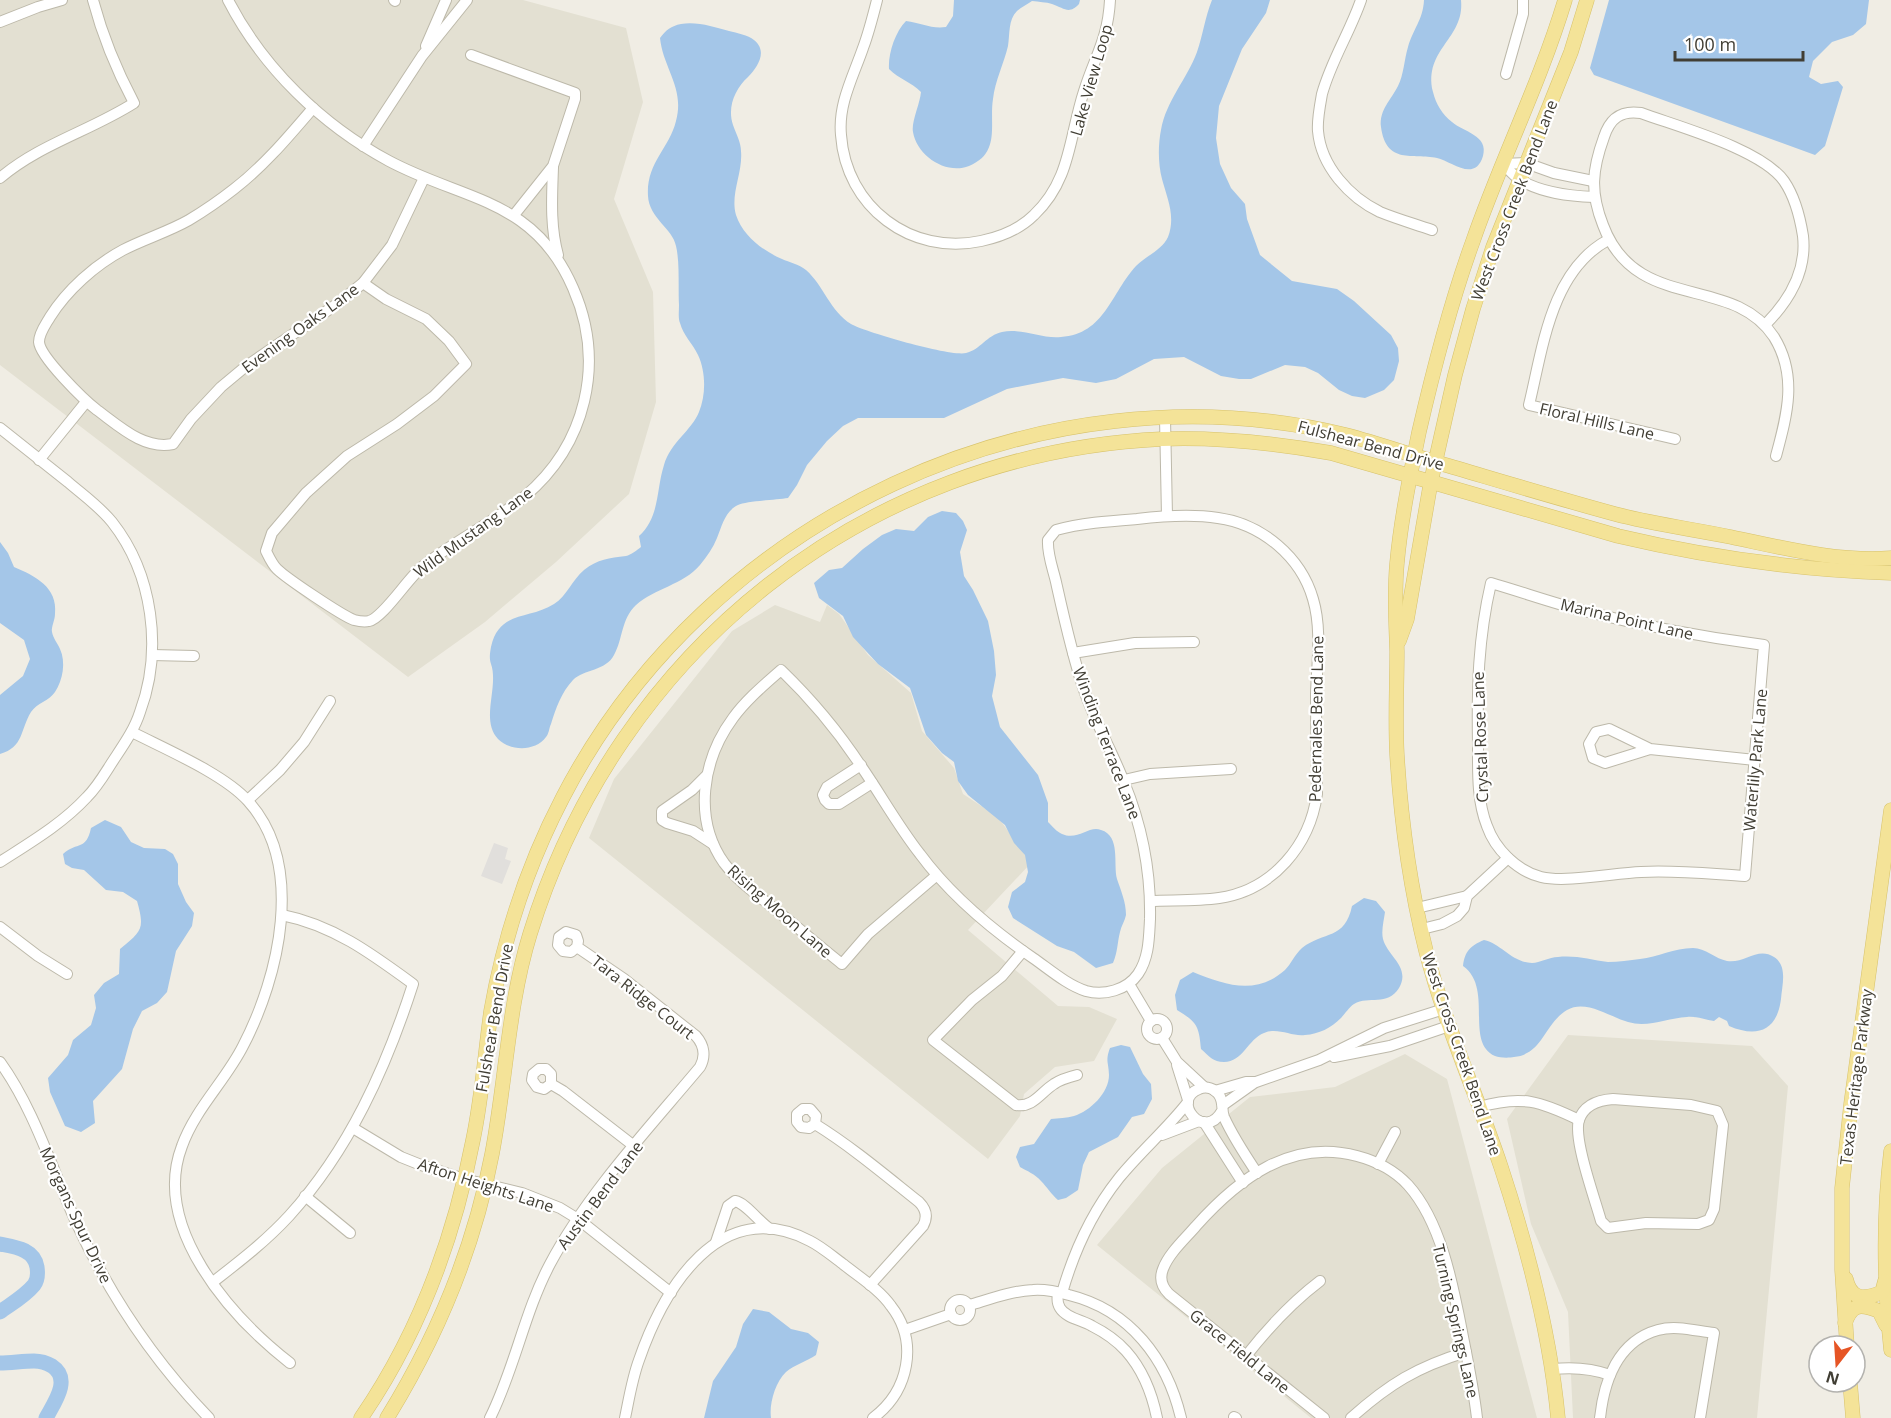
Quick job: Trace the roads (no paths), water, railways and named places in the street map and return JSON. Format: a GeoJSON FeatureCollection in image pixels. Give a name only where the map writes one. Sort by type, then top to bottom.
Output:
{"type":"FeatureCollection","features":[{"type":"Feature","properties":{"kind":"main road","name":"West Cross Creek Bend Lane"},"geometry":{"type":"LineString","coordinates":[[1558,1418],[1553,1369],[1520,1228],[1501,1165],[1449,1026],[1426,951],[1417,908],[1400,800],[1397,751],[1397,649],[1394,616],[1400,529],[1433,369],[1473,239],[1551,46],[1565,0]]}},
{"type":"Feature","properties":{"kind":"main road","name":"West Cross Creek Bend Lane"},"geometry":{"type":"LineString","coordinates":[[1397,649],[1407,619],[1435,462],[1473,309],[1493,247],[1571,52],[1587,0]]}},
{"type":"Feature","properties":{"kind":"main road","name":"Fulshear Bend Drive"},"geometry":{"type":"LineString","coordinates":[[361,1418],[397,1359],[419,1314],[447,1240],[474,1136],[494,994],[510,929],[535,856],[565,792],[608,722],[659,658],[696,618],[754,568],[793,539],[868,495],[946,460],[1027,436],[1091,424],[1165,418],[1220,418],[1294,425],[1355,438],[1652,523],[1825,556],[1870,560],[1891,558]]}},
{"type":"Feature","properties":{"kind":"main road","name":"Fulshear Bend Drive"},"geometry":{"type":"LineString","coordinates":[[387,1418],[444,1311],[467,1247],[485,1184],[497,1125],[516,997],[530,935],[556,861],[591,791],[633,724],[675,672],[720,624],[761,589],[834,539],[878,514],[952,481],[1026,459],[1086,447],[1165,439],[1235,441],[1301,448],[1341,456],[1648,543],[1728,557],[1801,566],[1891,573]]}},
{"type":"Feature","properties":{"kind":"main road"},"geometry":{"type":"LineString","coordinates":[[868,495],[878,514]]}},
{"type":"Feature","properties":{"kind":"main road"},"geometry":{"type":"LineString","coordinates":[[1648,543],[1652,523]]}},
{"type":"Feature","properties":{"kind":"main road"},"geometry":{"type":"LineString","coordinates":[[659,658],[675,672]]}},
{"type":"Feature","properties":{"kind":"main road","name":"Texas Heritage Parkway"},"geometry":{"type":"LineString","coordinates":[[1846,1334],[1842,1266],[1842,1188],[1891,810]]}},
{"type":"Feature","properties":{"kind":"main road"},"geometry":{"type":"LineString","coordinates":[[510,929],[530,935]]}},
{"type":"Feature","properties":{"kind":"main road"},"geometry":{"type":"LineString","coordinates":[[1890,1345],[1886,1188],[1891,1151]]}},
{"type":"Feature","properties":{"kind":"main road"},"geometry":{"type":"LineString","coordinates":[[1842,1266],[1848,1290],[1857,1296],[1867,1297],[1882,1292],[1887,1278]]}},
{"type":"Feature","properties":{"kind":"main road"},"geometry":{"type":"LineString","coordinates":[[1845,1323],[1848,1312],[1854,1307],[1869,1307],[1879,1311],[1885,1319],[1891,1350]]}},
{"type":"Feature","properties":{"kind":"main road"},"geometry":{"type":"LineString","coordinates":[[1851,1394],[1853,1418]]}},
{"type":"Feature","properties":{"kind":"street"},"geometry":{"type":"LineString","coordinates":[[0,22],[62,0]]}},
{"type":"Feature","properties":{"kind":"street"},"geometry":{"type":"LineString","coordinates":[[0,178],[42,148],[111,118],[134,103],[118,74],[103,37],[93,0]]}},
{"type":"Feature","properties":{"kind":"street","name":"Wild Mustang Lane"},"geometry":{"type":"LineString","coordinates":[[228,0],[240,23],[288,85],[336,128],[389,161],[514,215],[536,233],[559,261],[573,288],[584,318],[590,352],[588,383],[582,414],[567,447],[548,476],[522,499],[422,567],[404,584],[383,612],[372,621],[354,620],[327,603],[277,569],[266,551],[272,533],[306,493],[347,456],[397,424],[434,396],[466,364],[449,341],[426,319],[386,299],[363,284]]}},
{"type":"Feature","properties":{"kind":"street"},"geometry":{"type":"LineString","coordinates":[[422,56],[446,0]]}},
{"type":"Feature","properties":{"kind":"street"},"geometry":{"type":"LineString","coordinates":[[363,146],[422,56],[466,0]]}},
{"type":"Feature","properties":{"kind":"street","name":"Lake View Loop"},"geometry":{"type":"LineString","coordinates":[[877,0],[840,113],[844,157],[851,178],[865,200],[880,216],[899,230],[920,239],[945,244],[969,244],[993,239],[1014,230],[1032,217],[1048,200],[1060,180],[1068,159],[1084,89],[1103,44],[1109,21],[1110,0]]}},
{"type":"Feature","properties":{"kind":"street"},"geometry":{"type":"LineString","coordinates":[[1361,0],[1322,94],[1318,131],[1324,152],[1332,170],[1346,188],[1363,202],[1380,212],[1432,230]]}},
{"type":"Feature","properties":{"kind":"street"},"geometry":{"type":"LineString","coordinates":[[1506,74],[1521,25],[1523,0]]}},
{"type":"Feature","properties":{"kind":"street"},"geometry":{"type":"LineString","coordinates":[[471,55],[574,93],[575,99],[553,166],[514,215]]}},
{"type":"Feature","properties":{"kind":"street"},"geometry":{"type":"LineString","coordinates":[[39,460],[86,402],[43,354],[39,341],[42,329],[55,309],[84,278],[122,251],[188,220],[235,189],[276,151],[313,108]]}},
{"type":"Feature","properties":{"kind":"street"},"geometry":{"type":"LineString","coordinates":[[1765,325],[1780,310],[1789,296],[1798,280],[1803,261],[1800,220],[1793,197],[1783,179],[1764,162],[1744,150],[1641,113],[1630,111],[1614,118],[1607,128],[1598,152],[1593,181],[1594,197],[1608,240],[1630,266],[1648,279],[1668,287],[1734,305],[1751,313],[1765,325],[1783,356],[1789,377],[1790,399],[1776,456]]}},
{"type":"Feature","properties":{"kind":"street"},"geometry":{"type":"LineString","coordinates":[[1503,164],[1526,163],[1554,173],[1593,181]]}},
{"type":"Feature","properties":{"kind":"street"},"geometry":{"type":"LineString","coordinates":[[1503,164],[1519,180],[1545,190],[1569,196],[1594,197]]}},
{"type":"Feature","properties":{"kind":"street","name":"Wild Mustang Lane"},"geometry":{"type":"LineString","coordinates":[[553,166],[551,208],[553,237],[559,261]]}},
{"type":"Feature","properties":{"kind":"street","name":"Evening Oaks Lane"},"geometry":{"type":"LineString","coordinates":[[86,402],[147,443],[161,446],[173,444],[191,419],[229,380],[363,284],[392,245],[424,178]]}},
{"type":"Feature","properties":{"kind":"street","name":"Floral Hills Lane"},"geometry":{"type":"LineString","coordinates":[[1608,240],[1593,249],[1581,261],[1569,277],[1559,297],[1544,341],[1529,405],[1676,439]]}},
{"type":"Feature","properties":{"kind":"street"},"geometry":{"type":"LineString","coordinates":[[1165,418],[1167,516]]}},
{"type":"Feature","properties":{"kind":"street"},"geometry":{"type":"LineString","coordinates":[[0,428],[98,507],[112,522],[141,577],[148,602],[152,655],[145,697],[132,732],[89,795],[54,827],[0,862]]}},
{"type":"Feature","properties":{"kind":"street","name":"Pedernales Bend Lane"},"geometry":{"type":"LineString","coordinates":[[1048,546],[1048,540],[1052,534],[1062,529],[1117,520],[1167,516],[1217,517],[1250,527],[1274,542],[1294,561],[1313,599],[1316,614],[1317,794],[1311,823],[1290,859],[1274,874],[1256,885],[1220,898],[1150,901]]}},
{"type":"Feature","properties":{"kind":"street","name":"Winding Terrace Lane"},"geometry":{"type":"LineString","coordinates":[[1048,546],[1084,690],[1124,780],[1143,842],[1149,875],[1150,901],[1146,956],[1143,965],[1129,984]]}},
{"type":"Feature","properties":{"kind":"street","name":"Marina Point Lane"},"geometry":{"type":"LineString","coordinates":[[1491,583],[1582,611],[1634,623],[1764,645]]}},
{"type":"Feature","properties":{"kind":"street","name":"Crystal Rose Lane"},"geometry":{"type":"LineString","coordinates":[[1491,583],[1483,618],[1477,691],[1481,805],[1486,826],[1493,840],[1508,858],[1525,870],[1547,878],[1644,872],[1745,876]]}},
{"type":"Feature","properties":{"kind":"street"},"geometry":{"type":"LineString","coordinates":[[1073,653],[1135,643],[1194,642]]}},
{"type":"Feature","properties":{"kind":"street","name":"Waterlily Park Lane"},"geometry":{"type":"LineString","coordinates":[[1745,876],[1764,645]]}},
{"type":"Feature","properties":{"kind":"street"},"geometry":{"type":"LineString","coordinates":[[152,655],[194,656]]}},
{"type":"Feature","properties":{"kind":"street","name":"Rising Moon Lane"},"geometry":{"type":"LineString","coordinates":[[861,765],[819,709],[781,670],[733,717],[720,737],[706,776],[704,798],[706,814],[713,844],[725,864],[740,881],[842,964],[868,934],[936,875]]}},
{"type":"Feature","properties":{"kind":"street"},"geometry":{"type":"LineString","coordinates":[[248,800],[280,770],[304,742],[330,701]]}},
{"type":"Feature","properties":{"kind":"street"},"geometry":{"type":"LineString","coordinates":[[1650,749],[1605,763],[1593,758],[1589,744],[1596,732],[1609,729],[1650,749],[1755,760]]}},
{"type":"Feature","properties":{"kind":"street"},"geometry":{"type":"LineString","coordinates":[[132,732],[230,785],[248,800],[268,833],[275,853],[282,895],[282,915],[273,963],[254,1023],[239,1054],[194,1122],[182,1145],[174,1184],[182,1228],[192,1250],[213,1282],[258,1334],[290,1363]]}},
{"type":"Feature","properties":{"kind":"street"},"geometry":{"type":"LineString","coordinates":[[872,783],[838,804],[829,804],[825,800],[824,795],[827,788],[861,765],[907,837],[936,875],[980,919],[1074,986],[1085,991],[1103,993],[1129,984],[1151,1020],[1146,1028],[1147,1034],[1155,1040],[1162,1038],[1177,1062],[1219,1095],[1232,1134],[1257,1173]]}},
{"type":"Feature","properties":{"kind":"street"},"geometry":{"type":"LineString","coordinates":[[1124,780],[1158,774],[1231,769]]}},
{"type":"Feature","properties":{"kind":"street"},"geometry":{"type":"LineString","coordinates":[[706,776],[692,790],[662,811],[660,816],[667,824],[693,831],[713,844]]}},
{"type":"Feature","properties":{"kind":"street"},"geometry":{"type":"LineString","coordinates":[[1417,908],[1467,896],[1508,858]]}},
{"type":"Feature","properties":{"kind":"street"},"geometry":{"type":"LineString","coordinates":[[1422,929],[1451,921],[1464,908],[1467,896]]}},
{"type":"Feature","properties":{"kind":"street"},"geometry":{"type":"LineString","coordinates":[[213,1282],[270,1234],[305,1196],[335,1156],[353,1128],[387,1057],[413,984],[369,951],[329,929],[307,920],[282,915]]}},
{"type":"Feature","properties":{"kind":"street"},"geometry":{"type":"LineString","coordinates":[[0,927],[38,956],[67,974]]}},
{"type":"Feature","properties":{"kind":"street","name":"Tara Ridge Court"},"geometry":{"type":"LineString","coordinates":[[577,947],[624,979],[696,1036],[704,1051]]}},
{"type":"Feature","properties":{"kind":"street"},"geometry":{"type":"LineString","coordinates":[[1023,951],[1006,972],[972,999],[933,1040],[1016,1105],[1028,1105],[1053,1084],[1063,1078],[1077,1075]]}},
{"type":"Feature","properties":{"kind":"street"},"geometry":{"type":"LineString","coordinates":[[1159,1136],[1215,1119],[1222,1108],[1256,1082],[1319,1060],[1384,1028],[1444,1009]]}},
{"type":"Feature","properties":{"kind":"street"},"geometry":{"type":"LineString","coordinates":[[1319,1060],[1390,1046],[1449,1026]]}},
{"type":"Feature","properties":{"kind":"street","name":"Austin Bend Lane"},"geometry":{"type":"LineString","coordinates":[[490,1418],[509,1374],[539,1287],[555,1255],[578,1219],[699,1067],[704,1051]]}},
{"type":"Feature","properties":{"kind":"street","name":"Morgans Spur Drive"},"geometry":{"type":"LineString","coordinates":[[0,1062],[28,1112],[80,1230],[107,1282],[155,1355],[209,1418]]}},
{"type":"Feature","properties":{"kind":"street"},"geometry":{"type":"LineString","coordinates":[[1177,1062],[1190,1114],[1202,1122],[1243,1183]]}},
{"type":"Feature","properties":{"kind":"street"},"geometry":{"type":"LineString","coordinates":[[1157,1418],[1146,1381],[1137,1365],[1109,1336],[1066,1314],[1060,1308],[1057,1300],[1058,1294],[1062,1293],[1069,1267],[1091,1220],[1120,1177],[1159,1136],[1193,1092],[1256,1082]]}},
{"type":"Feature","properties":{"kind":"street"},"geometry":{"type":"LineString","coordinates":[[551,1084],[573,1097],[634,1146]]}},
{"type":"Feature","properties":{"kind":"street"},"geometry":{"type":"LineString","coordinates":[[1613,1099],[1691,1105],[1717,1111],[1723,1125],[1714,1209],[1708,1220],[1698,1224],[1646,1223],[1608,1228],[1600,1221],[1579,1140],[1579,1120],[1585,1109],[1592,1104],[1599,1100],[1613,1099]]}},
{"type":"Feature","properties":{"kind":"street"},"geometry":{"type":"LineString","coordinates":[[1479,1107],[1516,1100],[1535,1102],[1549,1105],[1579,1120]]}},
{"type":"Feature","properties":{"kind":"street"},"geometry":{"type":"LineString","coordinates":[[815,1124],[852,1148],[925,1209],[926,1219],[922,1228],[870,1285]]}},
{"type":"Feature","properties":{"kind":"street","name":"Afton Heights Lane"},"geometry":{"type":"LineString","coordinates":[[353,1128],[402,1157],[464,1179],[540,1199],[578,1219],[671,1293]]}},
{"type":"Feature","properties":{"kind":"street"},"geometry":{"type":"LineString","coordinates":[[1378,1164],[1395,1132]]}},
{"type":"Feature","properties":{"kind":"street","name":"Turning Springs Lane"},"geometry":{"type":"LineString","coordinates":[[1161,1281],[1163,1268],[1169,1257],[1206,1215],[1257,1173],[1287,1157],[1309,1152],[1344,1153],[1378,1164],[1406,1184],[1426,1210],[1434,1227],[1456,1305],[1477,1418]]}},
{"type":"Feature","properties":{"kind":"street"},"geometry":{"type":"LineString","coordinates":[[305,1196],[350,1233]]}},
{"type":"Feature","properties":{"kind":"street"},"geometry":{"type":"LineString","coordinates":[[716,1242],[728,1206],[735,1201],[743,1204],[758,1220],[771,1229],[810,1241],[870,1285],[893,1308],[905,1330],[908,1358],[903,1379],[891,1402],[873,1418]]}},
{"type":"Feature","properties":{"kind":"street"},"geometry":{"type":"LineString","coordinates":[[926,1219],[938,1222]]}},
{"type":"Feature","properties":{"kind":"street"},"geometry":{"type":"LineString","coordinates":[[625,1418],[638,1362],[648,1338],[671,1293],[692,1264],[716,1242],[742,1231],[771,1229]]}},
{"type":"Feature","properties":{"kind":"street","name":"Grace Field Lane"},"geometry":{"type":"LineString","coordinates":[[1161,1281],[1169,1294],[1324,1418]]}},
{"type":"Feature","properties":{"kind":"street"},"geometry":{"type":"LineString","coordinates":[[1246,1356],[1282,1313],[1320,1281]]}},
{"type":"Feature","properties":{"kind":"street"},"geometry":{"type":"LineString","coordinates":[[905,1330],[951,1314],[950,1307],[956,1300],[964,1300],[970,1305],[1034,1290],[1083,1298],[1124,1320],[1143,1338],[1167,1375],[1181,1418]]}},
{"type":"Feature","properties":{"kind":"street"},"geometry":{"type":"LineString","coordinates":[[1600,1418],[1610,1375],[1622,1352],[1636,1339],[1659,1330],[1683,1329],[1714,1333],[1700,1418]]}},
{"type":"Feature","properties":{"kind":"street"},"geometry":{"type":"LineString","coordinates":[[1351,1418],[1388,1386],[1437,1361],[1466,1352]]}},
{"type":"Feature","properties":{"kind":"street"},"geometry":{"type":"LineString","coordinates":[[1553,1369],[1572,1367],[1597,1370],[1610,1375]]}},
{"type":"Feature","properties":{"kind":"water"},"geometry":{"type":"Polygon","coordinates":[[[954,0],[1080,0],[1079,4],[1069,10],[1050,3],[1032,1],[1014,15],[1008,46],[994,92],[990,146],[979,160],[960,168],[942,166],[926,156],[920,149],[913,128],[921,92],[889,69],[893,44],[906,21],[931,27],[946,27],[953,16],[954,0]]]}},
{"type":"Feature","properties":{"kind":"water"},"geometry":{"type":"Polygon","coordinates":[[[1212,0],[1270,0],[1266,13],[1242,49],[1219,106],[1216,138],[1220,164],[1231,188],[1245,204],[1247,219],[1260,255],[1292,281],[1337,289],[1354,301],[1391,335],[1398,348],[1399,361],[1394,380],[1384,390],[1365,398],[1352,396],[1339,390],[1318,373],[1305,367],[1285,365],[1251,379],[1239,379],[1221,376],[1184,357],[1154,359],[1116,379],[1096,383],[1063,378],[1007,389],[944,418],[858,418],[843,426],[827,441],[807,465],[788,498],[738,505],[727,515],[714,545],[693,572],[636,605],[628,616],[614,655],[606,664],[573,680],[562,695],[548,734],[541,742],[529,747],[516,748],[498,739],[490,722],[493,673],[490,656],[495,635],[508,621],[554,604],[589,566],[628,555],[641,547],[639,536],[646,529],[654,512],[661,474],[667,457],[696,419],[703,398],[703,369],[698,355],[683,332],[679,319],[676,246],[670,234],[652,211],[648,196],[648,184],[654,165],[673,131],[678,109],[676,88],[662,49],[660,38],[664,33],[672,27],[693,23],[739,33],[758,44],[760,59],[752,73],[739,87],[733,99],[731,112],[741,151],[735,207],[743,230],[768,252],[806,270],[818,283],[832,305],[851,324],[927,348],[966,353],[1002,332],[1017,331],[1061,337],[1076,334],[1088,328],[1106,310],[1136,266],[1165,242],[1170,229],[1171,214],[1160,167],[1161,130],[1167,109],[1197,52],[1212,0]]]}},
{"type":"Feature","properties":{"kind":"water"},"geometry":{"type":"Polygon","coordinates":[[[1424,0],[1461,0],[1461,13],[1457,25],[1439,54],[1431,77],[1434,96],[1442,112],[1482,143],[1483,156],[1474,168],[1462,168],[1437,158],[1402,155],[1388,147],[1384,139],[1381,127],[1382,115],[1400,81],[1408,47],[1422,13],[1424,0]]]}},
{"type":"Feature","properties":{"kind":"water"},"geometry":{"type":"Polygon","coordinates":[[[1609,0],[1869,0],[1866,24],[1853,35],[1832,42],[1813,61],[1809,77],[1821,84],[1838,81],[1843,87],[1825,146],[1815,155],[1594,75],[1590,68],[1609,0]]]}},
{"type":"Feature","properties":{"kind":"water"},"geometry":{"type":"Polygon","coordinates":[[[942,511],[956,513],[967,530],[960,552],[964,576],[988,621],[996,675],[992,696],[1000,727],[1038,775],[1048,803],[1048,822],[1058,832],[1068,836],[1101,830],[1107,833],[1114,844],[1117,879],[1126,915],[1113,963],[1096,968],[1074,952],[1057,946],[1013,918],[1008,907],[1012,892],[1025,882],[1028,872],[1025,855],[1014,843],[1005,825],[968,795],[958,781],[954,762],[942,753],[926,735],[910,688],[878,664],[853,637],[843,616],[819,598],[814,583],[829,570],[842,568],[882,535],[896,529],[914,531],[928,517],[942,511]]]}},
{"type":"Feature","properties":{"kind":"water"},"geometry":{"type":"Polygon","coordinates":[[[0,542],[14,567],[37,579],[53,597],[55,614],[52,632],[62,654],[63,665],[62,677],[55,692],[31,712],[13,747],[0,754],[0,695],[23,676],[30,659],[24,640],[0,623],[0,542]]]}},
{"type":"Feature","properties":{"kind":"water"},"geometry":{"type":"Polygon","coordinates":[[[105,820],[121,827],[131,842],[144,848],[165,849],[173,854],[178,864],[178,884],[194,913],[192,926],[176,951],[167,992],[157,1003],[142,1011],[133,1029],[122,1069],[93,1101],[95,1123],[81,1132],[65,1126],[50,1092],[48,1078],[68,1055],[73,1040],[91,1025],[96,1008],[94,995],[104,983],[119,974],[120,949],[133,938],[141,924],[137,901],[123,892],[106,890],[84,870],[65,864],[63,854],[84,843],[91,828],[105,820]]]}},
{"type":"Feature","properties":{"kind":"water"},"geometry":{"type":"Polygon","coordinates":[[[1364,898],[1376,901],[1385,912],[1383,939],[1401,968],[1402,974],[1402,981],[1394,994],[1383,999],[1366,1000],[1354,1004],[1333,1025],[1315,1033],[1300,1035],[1269,1031],[1264,1033],[1231,1061],[1217,1061],[1201,1049],[1196,1025],[1177,1010],[1175,995],[1180,980],[1193,972],[1240,986],[1263,983],[1285,970],[1302,948],[1339,930],[1349,917],[1352,906],[1364,898]]]}},
{"type":"Feature","properties":{"kind":"water"},"geometry":{"type":"Polygon","coordinates":[[[1484,940],[1518,960],[1532,963],[1555,957],[1620,961],[1693,948],[1727,961],[1762,953],[1768,954],[1778,961],[1783,971],[1779,1010],[1770,1025],[1757,1031],[1748,1031],[1729,1026],[1727,1021],[1719,1017],[1714,1021],[1690,1017],[1635,1024],[1598,1010],[1574,1007],[1559,1016],[1537,1045],[1524,1055],[1497,1057],[1486,1049],[1481,1039],[1477,987],[1472,976],[1463,966],[1469,950],[1484,940]]]}},
{"type":"Feature","properties":{"kind":"water"},"geometry":{"type":"Polygon","coordinates":[[[1121,1045],[1130,1047],[1143,1074],[1151,1084],[1152,1099],[1144,1114],[1132,1117],[1118,1137],[1089,1152],[1083,1165],[1078,1190],[1058,1200],[1039,1179],[1020,1167],[1016,1157],[1020,1147],[1034,1144],[1051,1119],[1080,1114],[1098,1100],[1108,1082],[1107,1059],[1110,1048],[1121,1045]]]}},
{"type":"Feature","properties":{"kind":"water"},"geometry":{"type":"Polygon","coordinates":[[[753,1309],[769,1312],[791,1329],[808,1333],[819,1342],[816,1355],[793,1367],[782,1376],[774,1394],[771,1418],[704,1418],[713,1381],[736,1347],[743,1324],[753,1309]]]}},
{"type":"Feature","properties":{"kind":"waterway"},"geometry":{"type":"LineString","coordinates":[[0,1244],[18,1248],[32,1256],[38,1274],[30,1289],[0,1312]]}},
{"type":"Feature","properties":{"kind":"waterway"},"geometry":{"type":"LineString","coordinates":[[0,1363],[39,1361],[58,1371],[61,1378],[60,1391],[46,1418]]}}]}
